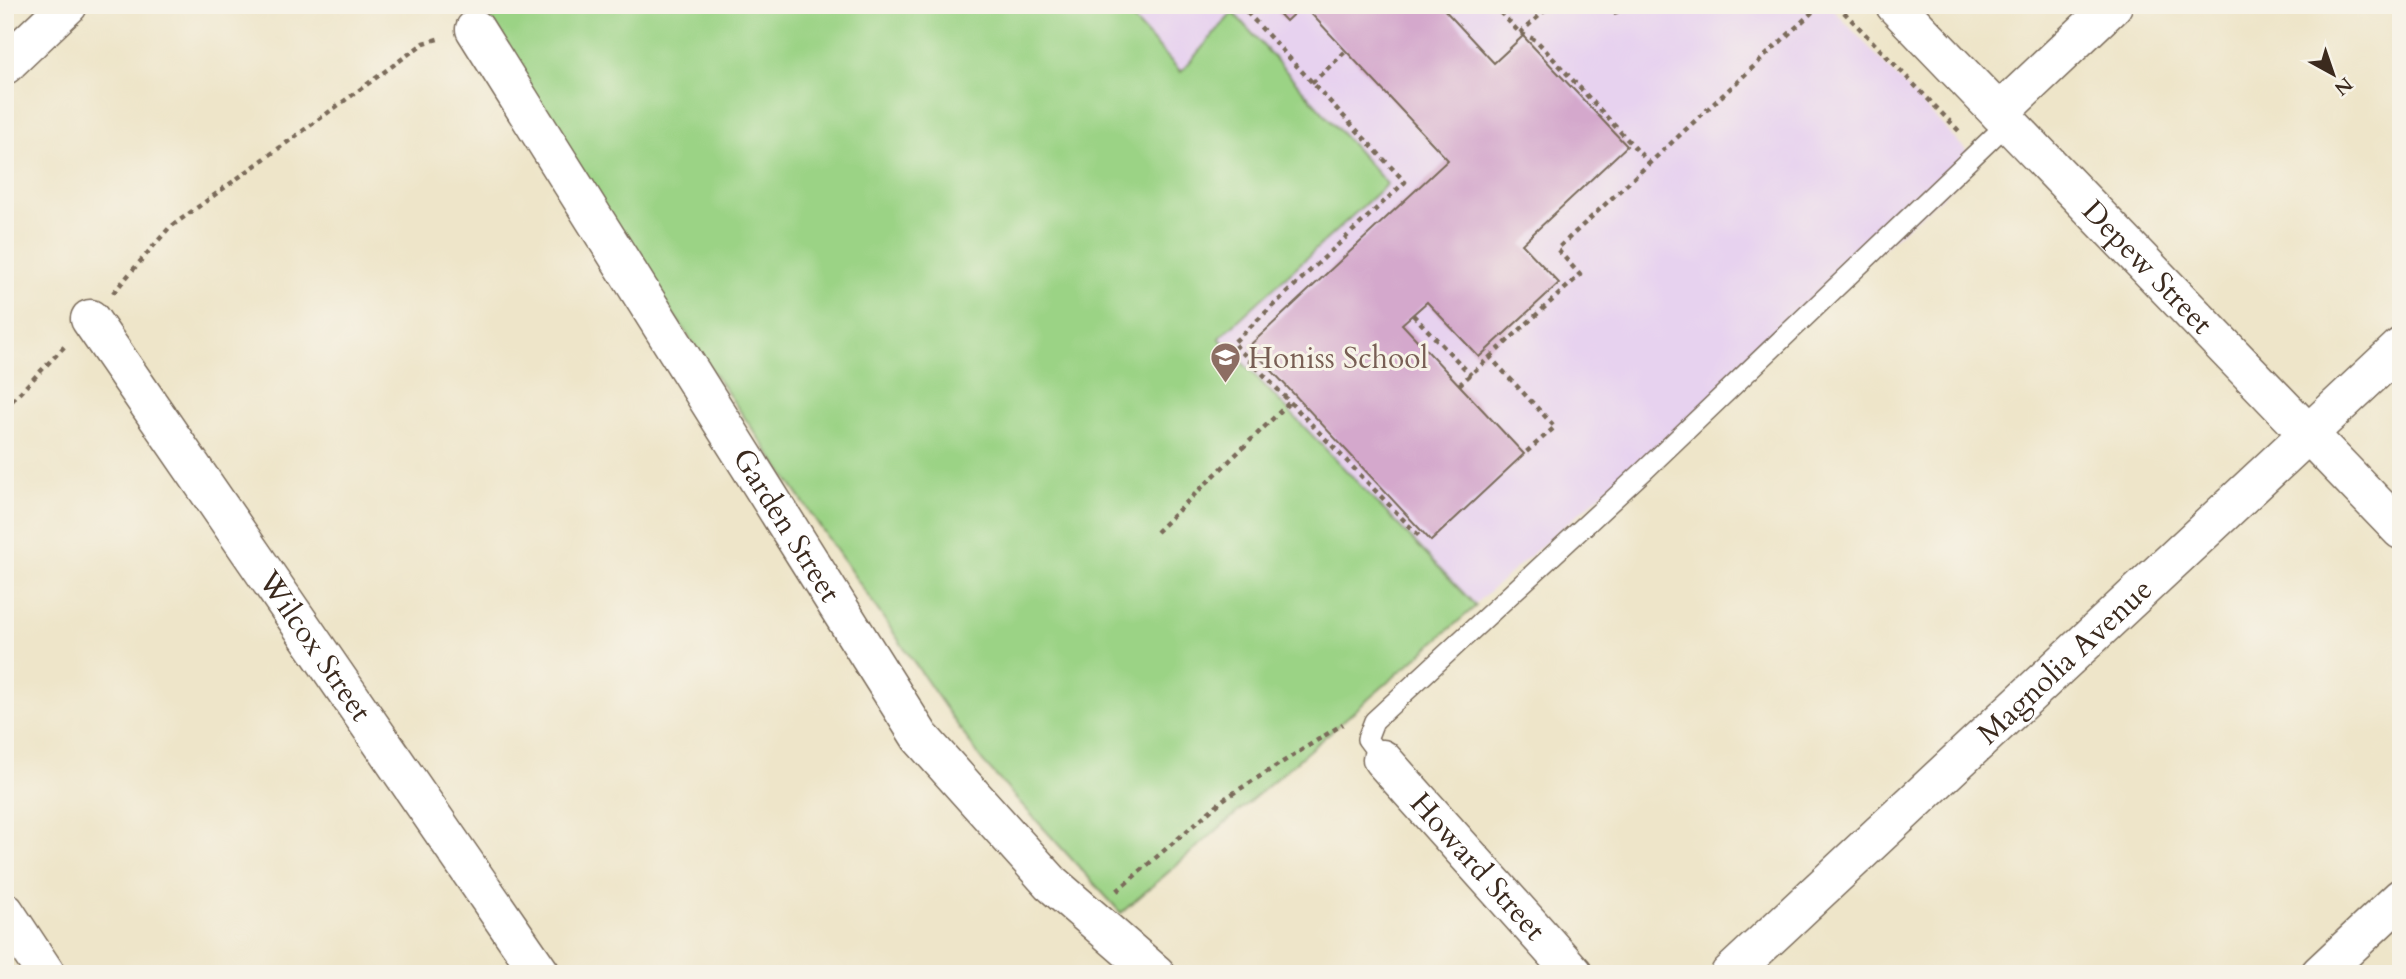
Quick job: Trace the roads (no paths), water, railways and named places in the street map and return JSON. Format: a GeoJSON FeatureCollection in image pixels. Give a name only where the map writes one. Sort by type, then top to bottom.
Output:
{"type":"FeatureCollection","features":[{"type":"Feature","properties":{"kind":"street"},"geometry":{"type":"LineString","coordinates":[[5,65],[68,5]]}},
{"type":"Feature","properties":{"kind":"street","name":"Depew Street"},"geometry":{"type":"LineString","coordinates":[[1895,5],[2401,530]]}},
{"type":"Feature","properties":{"kind":"street"},"geometry":{"type":"LineString","coordinates":[[2004,118],[2113,5]]}},
{"type":"Feature","properties":{"kind":"street","name":"Garden Street"},"geometry":{"type":"LineString","coordinates":[[475,29],[920,737],[1051,883],[1156,974]]}},
{"type":"Feature","properties":{"kind":"street","name":"Wilcox Street"},"geometry":{"type":"LineString","coordinates":[[90,319],[541,974]]}},
{"type":"Feature","properties":{"kind":"street","name":"Magnolia Avenue"},"geometry":{"type":"LineString","coordinates":[[1730,974],[2401,347]]}},
{"type":"Feature","properties":{"kind":"street","name":"Howard Street"},"geometry":{"type":"LineString","coordinates":[[1382,760],[1574,974]]}},
{"type":"Feature","properties":{"kind":"street"},"geometry":{"type":"LineString","coordinates":[[2320,974],[2401,898]]}},
{"type":"Feature","properties":{"kind":"street"},"geometry":{"type":"LineString","coordinates":[[5,912],[46,974]]}},
{"type":"Feature","properties":{"kind":"lane"},"geometry":{"type":"LineString","coordinates":[[1382,760],[1367,739],[1374,721],[1654,461],[2004,118]]}},
{"type":"Feature","properties":{"kind":"place","name":"Honiss School"},"geometry":{"type":"Point","coordinates":[1225,385]}}]}
